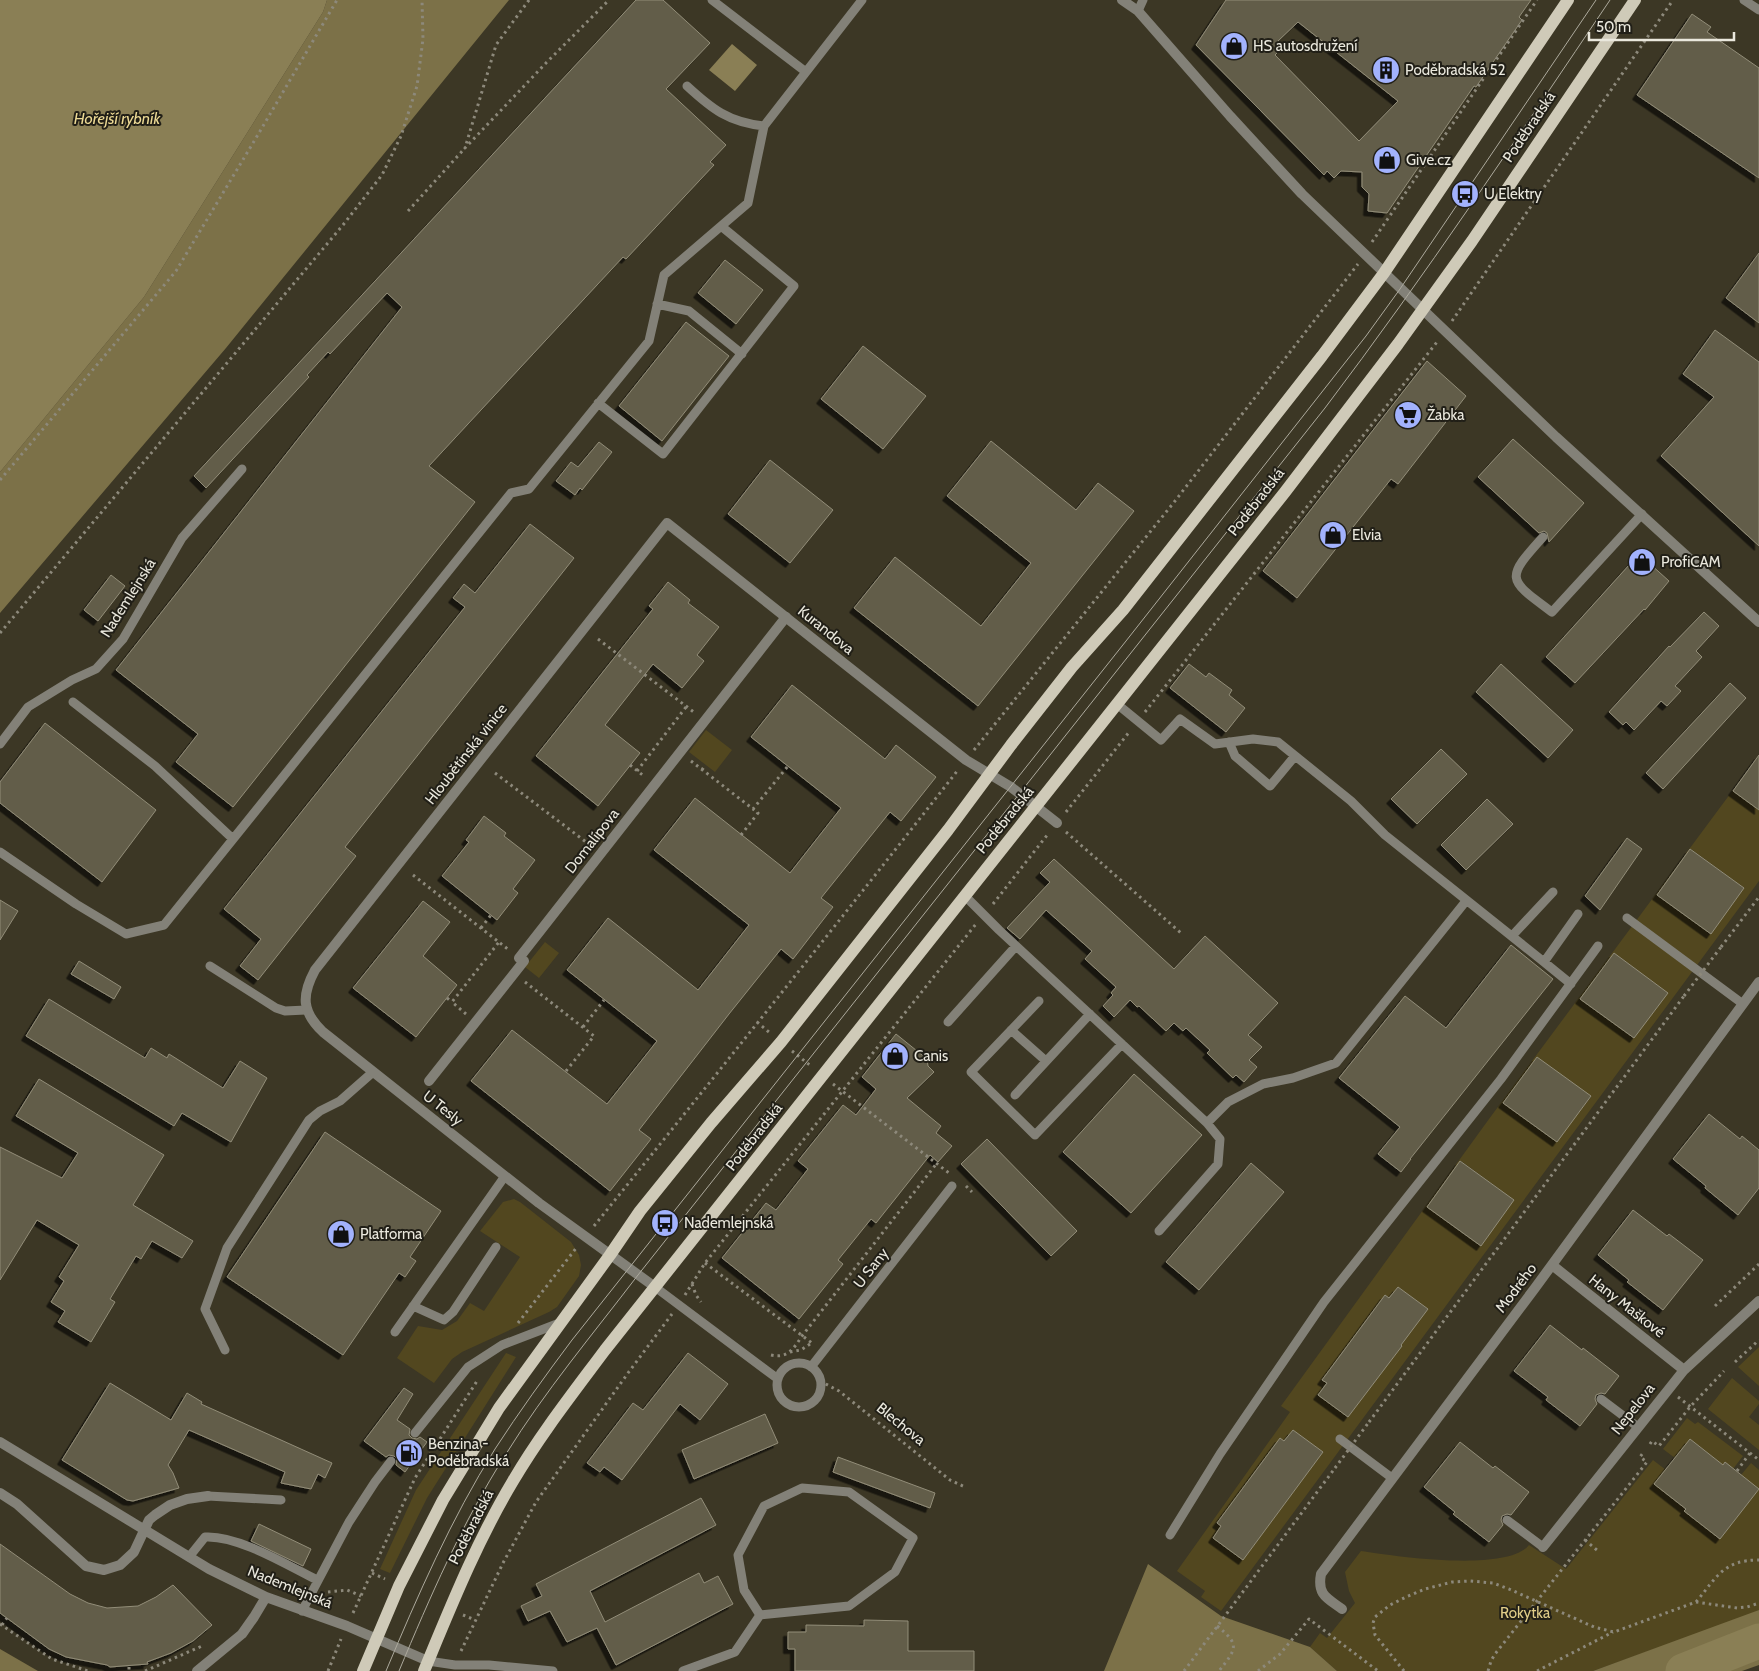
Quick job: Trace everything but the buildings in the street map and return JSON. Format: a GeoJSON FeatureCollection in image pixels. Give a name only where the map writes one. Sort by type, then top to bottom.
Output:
{"type":"FeatureCollection","features":[{"type":"Feature","properties":{"kind":"main road"},"geometry":{"type":"LineString","coordinates":[[363,1671],[406,1572],[443,1500],[499,1408],[640,1211],[711,1123],[781,1042],[948,830],[1072,667],[1129,602],[1322,356],[1384,274],[1568,0]]}},
{"type":"Feature","properties":{"kind":"main road","name":"Poděbradská"},"geometry":{"type":"LineString","coordinates":[[426,1666],[449,1608],[470,1563],[513,1480],[548,1427],[605,1350],[1285,492],[1424,308],[1472,241],[1635,0]]}},
{"type":"Feature","properties":{"kind":"street"},"geometry":{"type":"LineString","coordinates":[[1122,0],[1138,11],[1230,116],[1302,194],[1384,274],[1424,308],[1556,437],[1759,622]]}},
{"type":"Feature","properties":{"kind":"street","name":"Kurandova"},"geometry":{"type":"LineString","coordinates":[[667,523],[966,760],[1011,787],[1056,823]]}},
{"type":"Feature","properties":{"kind":"street","name":"Hloubětínská vinice"},"geometry":{"type":"LineString","coordinates":[[306,1010],[305,997],[308,982],[315,970],[667,523]]}},
{"type":"Feature","properties":{"kind":"street","name":"Domalípova"},"geometry":{"type":"LineString","coordinates":[[429,1081],[524,961],[519,958],[786,617]]}},
{"type":"Feature","properties":{"kind":"street","name":"Modrého"},"geometry":{"type":"LineString","coordinates":[[1342,1609],[1324,1596],[1321,1591],[1321,1574],[1552,1265],[1759,982]]}},
{"type":"Feature","properties":{"kind":"street","name":"U Tesly"},"geometry":{"type":"LineString","coordinates":[[306,1010],[323,1032],[373,1072],[585,1237],[655,1287]]}},
{"type":"Feature","properties":{"kind":"street","name":"Hany Maškové"},"geometry":{"type":"LineString","coordinates":[[1552,1265],[1684,1370]]}},
{"type":"Feature","properties":{"kind":"street","name":"Nepelova"},"geometry":{"type":"LineString","coordinates":[[1543,1547],[1684,1370],[1759,1301]]}},
{"type":"Feature","properties":{"kind":"street","name":"Nademlejnská"},"geometry":{"type":"LineString","coordinates":[[0,1442],[209,1569],[266,1597],[347,1626],[377,1639],[426,1666]]}},
{"type":"Feature","properties":{"kind":"street"},"geometry":{"type":"LineString","coordinates":[[0,1494],[17,1504],[86,1566],[104,1570],[120,1565],[134,1552],[150,1520],[170,1505],[187,1499],[208,1496]]}},
{"type":"Feature","properties":{"kind":"street"},"geometry":{"type":"LineString","coordinates":[[197,1671],[242,1634],[266,1597]]}},
{"type":"Feature","properties":{"kind":"lane"},"geometry":{"type":"LineString","coordinates":[[712,0],[806,72]]}},
{"type":"Feature","properties":{"kind":"lane"},"geometry":{"type":"LineString","coordinates":[[0,852],[76,904],[126,934],[164,925],[511,493],[529,489],[649,341],[664,275],[748,203],[764,126],[862,0]]}},
{"type":"Feature","properties":{"kind":"lane"},"geometry":{"type":"LineString","coordinates":[[1138,11],[1143,0]]}},
{"type":"Feature","properties":{"kind":"lane"},"geometry":{"type":"LineString","coordinates":[[1744,0],[1759,10]]}},
{"type":"Feature","properties":{"kind":"lane"},"geometry":{"type":"LineString","coordinates":[[687,86],[713,109],[746,124],[764,126]]}},
{"type":"Feature","properties":{"kind":"lane"},"geometry":{"type":"LineString","coordinates":[[598,403],[663,454],[794,286],[720,226]]}},
{"type":"Feature","properties":{"kind":"lane"},"geometry":{"type":"LineString","coordinates":[[657,304],[688,311],[742,354]]}},
{"type":"Feature","properties":{"kind":"lane","name":"Nademlejnská"},"geometry":{"type":"LineString","coordinates":[[0,744],[28,707],[72,680],[96,668],[123,639],[182,538],[242,469]]}},
{"type":"Feature","properties":{"kind":"lane"},"geometry":{"type":"LineString","coordinates":[[1544,537],[1522,561],[1516,574],[1517,582],[1522,590],[1552,612],[1642,514]]}},
{"type":"Feature","properties":{"kind":"lane"},"geometry":{"type":"LineString","coordinates":[[73,702],[155,766],[233,838]]}},
{"type":"Feature","properties":{"kind":"lane"},"geometry":{"type":"LineString","coordinates":[[1117,704],[1161,740],[1180,719],[1215,744],[1253,739],[1278,742],[1351,801],[1385,835],[1570,984]]}},
{"type":"Feature","properties":{"kind":"lane"},"geometry":{"type":"LineString","coordinates":[[1229,742],[1235,756],[1270,786],[1295,756]]}},
{"type":"Feature","properties":{"kind":"lane"},"geometry":{"type":"LineString","coordinates":[[1512,936],[1553,892]]}},
{"type":"Feature","properties":{"kind":"lane"},"geometry":{"type":"LineString","coordinates":[[965,896],[1016,946],[1207,1123],[1220,1139],[1218,1164],[1159,1231]]}},
{"type":"Feature","properties":{"kind":"lane"},"geometry":{"type":"LineString","coordinates":[[1207,1123],[1228,1102],[1263,1084],[1293,1078],[1336,1063],[1466,901]]}},
{"type":"Feature","properties":{"kind":"lane"},"geometry":{"type":"LineString","coordinates":[[1544,962],[1578,914]]}},
{"type":"Feature","properties":{"kind":"lane"},"geometry":{"type":"LineString","coordinates":[[1627,918],[1743,1004]]}},
{"type":"Feature","properties":{"kind":"lane"},"geometry":{"type":"LineString","coordinates":[[948,1022],[1016,946]]}},
{"type":"Feature","properties":{"kind":"lane"},"geometry":{"type":"LineString","coordinates":[[1170,1535],[1220,1454],[1324,1302],[1501,1079],[1598,946]]}},
{"type":"Feature","properties":{"kind":"lane"},"geometry":{"type":"LineString","coordinates":[[210,966],[276,1008],[285,1011],[306,1010]]}},
{"type":"Feature","properties":{"kind":"lane"},"geometry":{"type":"LineString","coordinates":[[1039,1000],[971,1072],[1035,1135],[1122,1044]]}},
{"type":"Feature","properties":{"kind":"lane"},"geometry":{"type":"LineString","coordinates":[[1016,1094],[1090,1014]]}},
{"type":"Feature","properties":{"kind":"lane"},"geometry":{"type":"LineString","coordinates":[[1011,1030],[1046,1061]]}},
{"type":"Feature","properties":{"kind":"lane"},"geometry":{"type":"LineString","coordinates":[[225,1350],[205,1309],[228,1248],[309,1120],[320,1111],[340,1101],[373,1072]]}},
{"type":"Feature","properties":{"kind":"lane"},"geometry":{"type":"LineString","coordinates":[[395,1332],[505,1176]]}},
{"type":"Feature","properties":{"kind":"lane","name":"U Sany"},"geometry":{"type":"LineString","coordinates":[[811,1367],[952,1186]]}},
{"type":"Feature","properties":{"kind":"lane"},"geometry":{"type":"LineString","coordinates":[[413,1306],[444,1320],[453,1312],[496,1247]]}},
{"type":"Feature","properties":{"kind":"lane"},"geometry":{"type":"LineString","coordinates":[[655,1287],[778,1379]]}},
{"type":"Feature","properties":{"kind":"lane"},"geometry":{"type":"LineString","coordinates":[[415,1433],[468,1367],[502,1345],[562,1322]]}},
{"type":"Feature","properties":{"kind":"lane"},"geometry":{"type":"LineString","coordinates":[[800,1363],[811,1367],[818,1374],[820,1381],[818,1395],[807,1404],[801,1406],[794,1406],[782,1399],[778,1393],[780,1372],[792,1364],[800,1363]]}},
{"type":"Feature","properties":{"kind":"lane"},"geometry":{"type":"LineString","coordinates":[[1601,1399],[1638,1427]]}},
{"type":"Feature","properties":{"kind":"lane"},"geometry":{"type":"LineString","coordinates":[[1340,1439],[1392,1478]]}},
{"type":"Feature","properties":{"kind":"lane"},"geometry":{"type":"LineString","coordinates":[[302,1610],[349,1522],[391,1461]]}},
{"type":"Feature","properties":{"kind":"lane"},"geometry":{"type":"LineString","coordinates":[[802,1488],[849,1492],[913,1538],[895,1572],[850,1606],[760,1615],[744,1590],[738,1555],[764,1506],[802,1488]]}},
{"type":"Feature","properties":{"kind":"lane"},"geometry":{"type":"LineString","coordinates":[[208,1496],[281,1500]]}},
{"type":"Feature","properties":{"kind":"lane"},"geometry":{"type":"LineString","coordinates":[[1507,1520],[1543,1547]]}},
{"type":"Feature","properties":{"kind":"lane"},"geometry":{"type":"LineString","coordinates":[[189,1557],[204,1537],[214,1536],[253,1548],[317,1580]]}},
{"type":"Feature","properties":{"kind":"lane"},"geometry":{"type":"LineString","coordinates":[[683,1671],[735,1652],[760,1615]]}},
{"type":"Feature","properties":{"kind":"lane"},"geometry":{"type":"LineString","coordinates":[[426,1666],[455,1664],[489,1665],[553,1671]]}},
{"type":"Feature","properties":{"kind":"path"},"geometry":{"type":"LineString","coordinates":[[0,480],[176,271],[337,0]]}},
{"type":"Feature","properties":{"kind":"path"},"geometry":{"type":"LineString","coordinates":[[0,633],[307,268],[382,175],[401,136],[417,86],[423,39],[422,0]]}},
{"type":"Feature","properties":{"kind":"path"},"geometry":{"type":"LineString","coordinates":[[465,148],[496,45],[529,0]]}},
{"type":"Feature","properties":{"kind":"path"},"geometry":{"type":"LineString","coordinates":[[408,211],[465,148],[609,0]]}},
{"type":"Feature","properties":{"kind":"path"},"geometry":{"type":"LineString","coordinates":[[502,1345],[585,1237],[1175,501],[1352,274],[1537,0]]}},
{"type":"Feature","properties":{"kind":"path"},"geometry":{"type":"LineString","coordinates":[[598,639],[705,721]]}},
{"type":"Feature","properties":{"kind":"path"},"geometry":{"type":"LineString","coordinates":[[630,765],[637,770],[686,707]]}},
{"type":"Feature","properties":{"kind":"path"},"geometry":{"type":"LineString","coordinates":[[680,753],[758,813],[741,835]]}},
{"type":"Feature","properties":{"kind":"path"},"geometry":{"type":"LineString","coordinates":[[702,770],[705,765]]}},
{"type":"Feature","properties":{"kind":"path"},"geometry":{"type":"LineString","coordinates":[[753,809],[788,766]]}},
{"type":"Feature","properties":{"kind":"path"},"geometry":{"type":"LineString","coordinates":[[495,773],[601,854]]}},
{"type":"Feature","properties":{"kind":"path"},"geometry":{"type":"LineString","coordinates":[[1056,823],[1182,933]]}},
{"type":"Feature","properties":{"kind":"path"},"geometry":{"type":"LineString","coordinates":[[414,875],[519,958]]}},
{"type":"Feature","properties":{"kind":"path"},"geometry":{"type":"LineString","coordinates":[[1184,1671],[1759,897]]}},
{"type":"Feature","properties":{"kind":"path"},"geometry":{"type":"LineString","coordinates":[[481,928],[491,915]]}},
{"type":"Feature","properties":{"kind":"path"},"geometry":{"type":"LineString","coordinates":[[452,1002],[499,942]]}},
{"type":"Feature","properties":{"kind":"path"},"geometry":{"type":"LineString","coordinates":[[514,974],[594,1036],[566,1071]]}},
{"type":"Feature","properties":{"kind":"path"},"geometry":{"type":"LineString","coordinates":[[447,998],[472,1018]]}},
{"type":"Feature","properties":{"kind":"path"},"geometry":{"type":"LineString","coordinates":[[583,1027],[604,1000]]}},
{"type":"Feature","properties":{"kind":"path"},"geometry":{"type":"LineString","coordinates":[[757,1022],[951,1174]]}},
{"type":"Feature","properties":{"kind":"path"},"geometry":{"type":"LineString","coordinates":[[790,1352],[937,1163]]}},
{"type":"Feature","properties":{"kind":"path"},"geometry":{"type":"LineString","coordinates":[[965,1186],[972,1192]]}},
{"type":"Feature","properties":{"kind":"path"},"geometry":{"type":"LineString","coordinates":[[705,1263],[823,1351]]}},
{"type":"Feature","properties":{"kind":"path"},"geometry":{"type":"LineString","coordinates":[[1715,1306],[1759,1264]]}},
{"type":"Feature","properties":{"kind":"path"},"geometry":{"type":"LineString","coordinates":[[692,1284],[699,1301],[707,1306]]}},
{"type":"Feature","properties":{"kind":"path"},"geometry":{"type":"LineString","coordinates":[[1735,1362],[1759,1340]]}},
{"type":"Feature","properties":{"kind":"path"},"geometry":{"type":"LineString","coordinates":[[765,1350],[772,1356],[779,1357],[801,1350],[812,1343]]}},
{"type":"Feature","properties":{"kind":"path"},"geometry":{"type":"LineString","coordinates":[[1650,1444],[1652,1441],[1659,1446],[1690,1407],[1724,1371]]}},
{"type":"Feature","properties":{"kind":"path"},"geometry":{"type":"LineString","coordinates":[[328,1671],[415,1478],[482,1374]]}},
{"type":"Feature","properties":{"kind":"path","name":"Blechova"},"geometry":{"type":"LineString","coordinates":[[820,1381],[839,1391],[950,1480],[965,1487]]}},
{"type":"Feature","properties":{"kind":"path"},"geometry":{"type":"LineString","coordinates":[[1676,1396],[1759,1460]]}},
{"type":"Feature","properties":{"kind":"path"},"geometry":{"type":"LineString","coordinates":[[1488,1671],[1495,1654],[1647,1462],[1640,1457],[1643,1453]]}},
{"type":"Feature","properties":{"kind":"path"},"geometry":{"type":"LineString","coordinates":[[1737,1471],[1750,1453]]}},
{"type":"Feature","properties":{"kind":"path"},"geometry":{"type":"LineString","coordinates":[[1585,1540],[1598,1551]]}},
{"type":"Feature","properties":{"kind":"path"},"geometry":{"type":"LineString","coordinates":[[1696,1602],[1721,1572],[1730,1565],[1739,1561],[1759,1560]]}},
{"type":"Feature","properties":{"kind":"path"},"geometry":{"type":"LineString","coordinates":[[372,1574],[385,1580]]}},
{"type":"Feature","properties":{"kind":"path"},"geometry":{"type":"LineString","coordinates":[[1404,1671],[1380,1643],[1373,1628],[1375,1617],[1390,1605],[1424,1589],[1452,1582],[1470,1581],[1501,1586],[1594,1627],[1614,1632]]}},
{"type":"Feature","properties":{"kind":"path"},"geometry":{"type":"LineString","coordinates":[[310,1594],[347,1590],[361,1596]]}},
{"type":"Feature","properties":{"kind":"path"},"geometry":{"type":"LineString","coordinates":[[1537,1671],[1614,1632],[1696,1602],[1737,1608],[1759,1603]]}},
{"type":"Feature","properties":{"kind":"path"},"geometry":{"type":"LineString","coordinates":[[462,1615],[475,1620]]}},
{"type":"Feature","properties":{"kind":"path"},"geometry":{"type":"LineString","coordinates":[[7,1618],[1,1625],[52,1659],[88,1671]]}},
{"type":"Feature","properties":{"kind":"path"},"geometry":{"type":"LineString","coordinates":[[1258,1671],[1280,1654],[1309,1619],[1378,1671]]}},
{"type":"Feature","properties":{"kind":"path"},"geometry":{"type":"LineString","coordinates":[[1217,1626],[1229,1635],[1233,1641],[1234,1648],[1232,1654],[1219,1671]]}},
{"type":"Feature","properties":{"kind":"path"},"geometry":{"type":"LineString","coordinates":[[145,1671],[200,1648],[207,1643]]}},
{"type":"Feature","properties":{"kind":"green space"},"geometry":{"type":"Polygon","coordinates":[[[706,730],[732,750],[715,772],[689,752],[706,730]]]}},
{"type":"Feature","properties":{"kind":"green space"},"geometry":{"type":"Polygon","coordinates":[[[1759,755],[1759,881],[1221,1611],[1201,1597],[1205,1591],[1177,1571],[1290,1412],[1281,1406],[1489,1119],[1759,755]],[[1691,849],[1657,895],[1711,934],[1718,925],[1715,922],[1730,908],[1744,888],[1691,849]],[[1614,953],[1580,999],[1634,1038],[1641,1029],[1639,1027],[1654,1012],[1668,993],[1614,953]],[[1537,1057],[1504,1103],[1557,1142],[1564,1133],[1562,1131],[1591,1097],[1537,1057]],[[1461,1161],[1427,1207],[1481,1246],[1488,1237],[1485,1235],[1498,1218],[1500,1220],[1514,1200],[1461,1161]],[[1398,1287],[1389,1298],[1385,1295],[1323,1380],[1327,1383],[1318,1395],[1348,1417],[1428,1309],[1398,1287]],[[1293,1430],[1218,1523],[1221,1526],[1213,1538],[1243,1560],[1323,1452],[1293,1430]]]}},
{"type":"Feature","properties":{"kind":"green space"},"geometry":{"type":"Polygon","coordinates":[[[545,942],[559,953],[539,978],[525,967],[545,942]]]}},
{"type":"Feature","properties":{"kind":"green space"},"geometry":{"type":"Polygon","coordinates":[[[514,1199],[571,1242],[579,1255],[581,1265],[579,1276],[557,1307],[462,1352],[452,1359],[434,1383],[397,1358],[418,1326],[442,1330],[457,1321],[470,1303],[484,1311],[520,1257],[480,1231],[503,1202],[514,1199]]]}},
{"type":"Feature","properties":{"kind":"green space"},"geometry":{"type":"Polygon","coordinates":[[[1759,1347],[1759,1386],[1738,1367],[1759,1347]]]}},
{"type":"Feature","properties":{"kind":"green space"},"geometry":{"type":"Polygon","coordinates":[[[506,1353],[516,1357],[427,1498],[390,1573],[380,1569],[416,1490],[506,1353]]]}},
{"type":"Feature","properties":{"kind":"green space"},"geometry":{"type":"Polygon","coordinates":[[[1732,1378],[1759,1401],[1759,1404],[1749,1417],[1759,1425],[1759,1450],[1708,1409],[1732,1378]]]}},
{"type":"Feature","properties":{"kind":"green space"},"geometry":{"type":"Polygon","coordinates":[[[1687,1418],[1695,1424],[1698,1422],[1743,1456],[1733,1469],[1723,1465],[1690,1439],[1675,1458],[1663,1449],[1687,1418]]]}},
{"type":"Feature","properties":{"kind":"green space","name":"Rokytka"},"geometry":{"type":"Polygon","coordinates":[[[1653,1460],[1666,1470],[1654,1484],[1686,1509],[1684,1511],[1720,1539],[1759,1489],[1759,1610],[1593,1671],[1337,1671],[1310,1647],[1320,1633],[1327,1638],[1355,1603],[1349,1591],[1345,1572],[1361,1551],[1423,1559],[1475,1561],[1517,1554],[1529,1545],[1566,1569],[1653,1460]]]}},
{"type":"Feature","properties":{"kind":"green space"},"geometry":{"type":"Polygon","coordinates":[[[1751,1463],[1759,1470],[1759,1489],[1741,1475],[1751,1463]]]}},
{"type":"Feature","properties":{"kind":"shaded area"},"geometry":{"type":"Polygon","coordinates":[[[327,0],[509,0],[226,348],[0,613],[0,472],[144,297],[323,12],[327,0]]]}},
{"type":"Feature","properties":{"kind":"shaded area"},"geometry":{"type":"Polygon","coordinates":[[[1148,1564],[1221,1616],[1310,1647],[1337,1671],[1104,1671],[1148,1564]]]}},
{"type":"Feature","properties":{"kind":"shaded area"},"geometry":{"type":"Polygon","coordinates":[[[1759,1610],[1759,1665],[1742,1671],[1593,1671],[1759,1610]]]}},
{"type":"Feature","properties":{"kind":"shaded area"},"geometry":{"type":"Polygon","coordinates":[[[0,1649],[38,1671],[0,1671],[0,1649]]]}},
{"type":"Feature","properties":{"kind":"water","name":"Hořejší rybník"},"geometry":{"type":"Polygon","coordinates":[[[0,0],[327,0],[323,12],[144,297],[0,472],[0,0]]]}},
{"type":"Feature","properties":{"kind":"water"},"geometry":{"type":"Polygon","coordinates":[[[732,44],[757,65],[735,91],[709,70],[732,44]]]}},
{"type":"Feature","properties":{"kind":"waterway","name":"Rokytka"},"geometry":{"type":"LineString","coordinates":[[1683,1671],[1759,1641]]}},
{"type":"Feature","properties":{"kind":"tram line"},"geometry":{"type":"LineString","coordinates":[[386,1671],[450,1530],[479,1476],[513,1421],[572,1340],[1366,336],[1400,289],[1596,0]]}},
{"type":"Feature","properties":{"kind":"tram line"},"geometry":{"type":"LineString","coordinates":[[399,1671],[461,1533],[506,1454],[553,1385],[638,1275],[1325,408],[1435,257],[1610,0]]}},
{"type":"Feature","properties":{"kind":"place","name":"HS autosdružení"},"geometry":{"type":"Point","coordinates":[1234,46]}},
{"type":"Feature","properties":{"kind":"place","name":"Poděbradská 52"},"geometry":{"type":"Point","coordinates":[1386,70]}},
{"type":"Feature","properties":{"kind":"place","name":"Give.cz"},"geometry":{"type":"Point","coordinates":[1387,160]}},
{"type":"Feature","properties":{"kind":"place","name":"U Elektry"},"geometry":{"type":"Point","coordinates":[1465,194]}},
{"type":"Feature","properties":{"kind":"place","name":"Žabka"},"geometry":{"type":"Point","coordinates":[1408,415]}},
{"type":"Feature","properties":{"kind":"place","name":"Elvia"},"geometry":{"type":"Point","coordinates":[1333,535]}},
{"type":"Feature","properties":{"kind":"place","name":"ProfiCAM"},"geometry":{"type":"Point","coordinates":[1642,562]}},
{"type":"Feature","properties":{"kind":"place","name":"Canis"},"geometry":{"type":"Point","coordinates":[895,1056]}},
{"type":"Feature","properties":{"kind":"place","name":"Nademlejnská"},"geometry":{"type":"Point","coordinates":[665,1223]}},
{"type":"Feature","properties":{"kind":"place","name":"Platforma"},"geometry":{"type":"Point","coordinates":[341,1234]}},
{"type":"Feature","properties":{"kind":"place","name":"Benzina - Poděbradská"},"geometry":{"type":"Point","coordinates":[409,1453]}}]}
